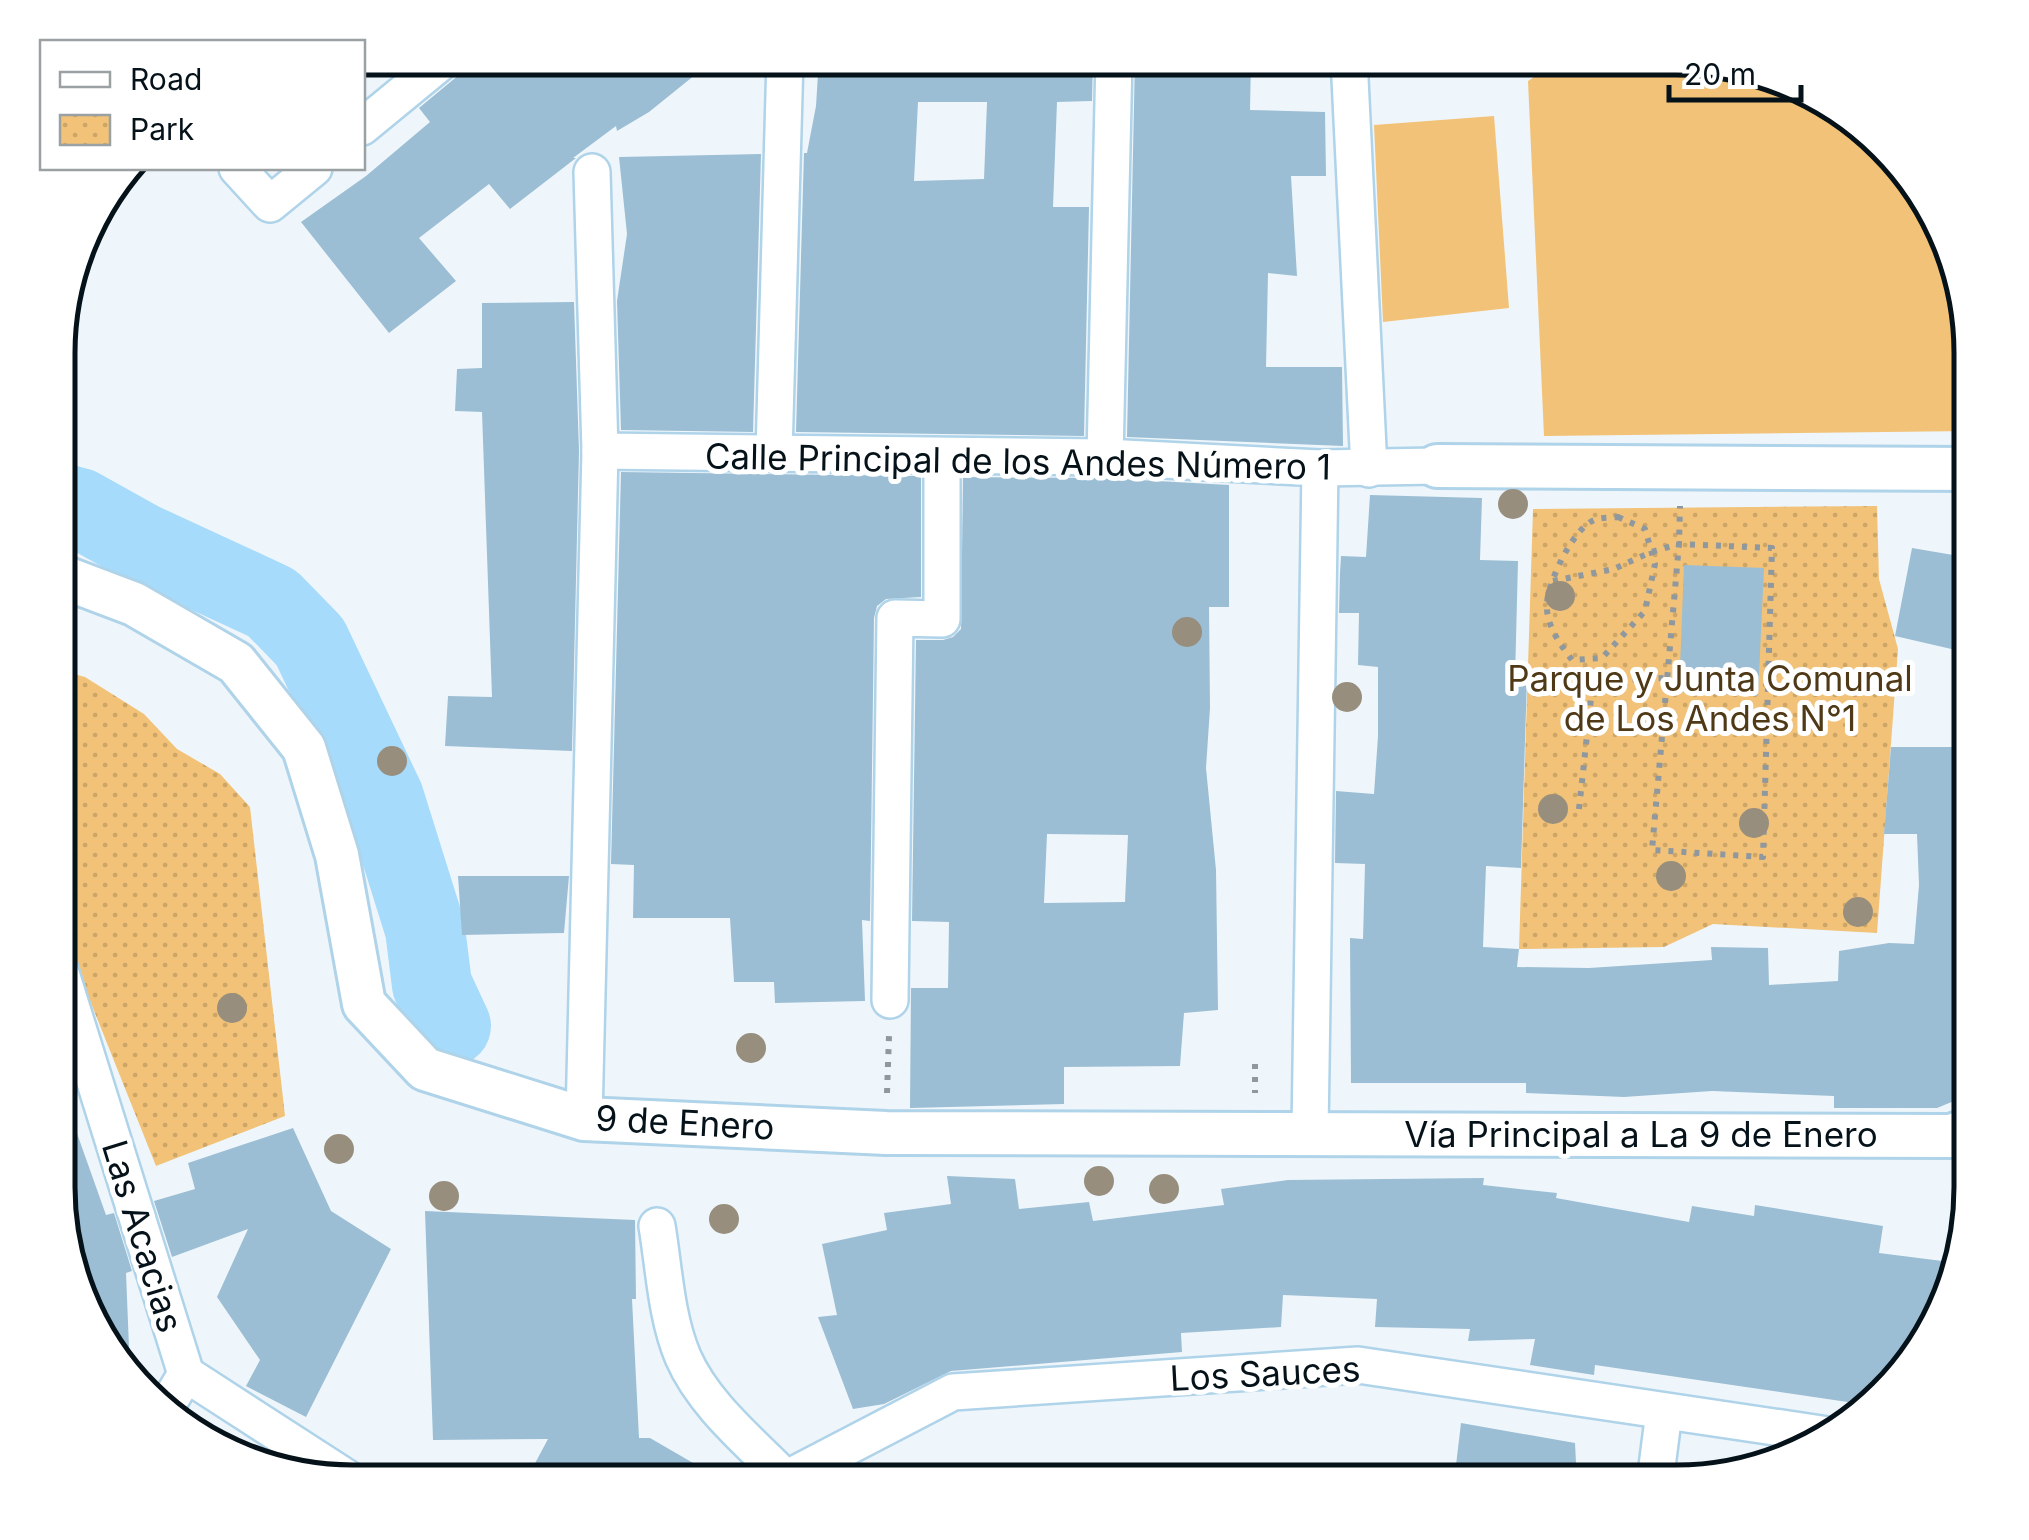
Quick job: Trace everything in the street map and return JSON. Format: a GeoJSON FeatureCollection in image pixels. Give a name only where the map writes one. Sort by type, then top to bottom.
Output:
{"type":"FeatureCollection","features":[{"type":"Feature","properties":{"kind":"street"},"geometry":{"type":"LineString","coordinates":[[365,125],[424,76]]}},
{"type":"Feature","properties":{"kind":"street"},"geometry":{"type":"LineString","coordinates":[[774,454],[784,76]]}},
{"type":"Feature","properties":{"kind":"street"},"geometry":{"type":"LineString","coordinates":[[1105,457],[1114,76]]}},
{"type":"Feature","properties":{"kind":"street"},"geometry":{"type":"LineString","coordinates":[[1350,76],[1369,469]]}},
{"type":"Feature","properties":{"kind":"street"},"geometry":{"type":"LineString","coordinates":[[239,170],[270,204],[312,170]]}},
{"type":"Feature","properties":{"kind":"street"},"geometry":{"type":"LineString","coordinates":[[584,1119],[600,450],[592,172]]}},
{"type":"Feature","properties":{"kind":"street","name":"Calle Principal de los Andes Número 1"},"geometry":{"type":"LineString","coordinates":[[600,450],[1105,457],[1369,469],[1437,466]]}},
{"type":"Feature","properties":{"kind":"street"},"geometry":{"type":"LineString","coordinates":[[890,1000],[895,618],[942,619],[942,456]]}},
{"type":"Feature","properties":{"kind":"street"},"geometry":{"type":"LineString","coordinates":[[1437,466],[1954,468]]}},
{"type":"Feature","properties":{"kind":"street"},"geometry":{"type":"LineString","coordinates":[[1310,1132],[1320,468]]}},
{"type":"Feature","properties":{"kind":"street","name":"9 de Enero"},"geometry":{"type":"LineString","coordinates":[[75,582],[134,604],[236,664],[304,748],[337,855],[364,1004],[424,1068],[584,1119],[886,1133],[1310,1132]]}},
{"type":"Feature","properties":{"kind":"street","name":"Las Acacias"},"geometry":{"type":"LineString","coordinates":[[76,1021],[186,1374],[323,1463]]}},
{"type":"Feature","properties":{"kind":"street","name":"Vía Principal a La 9 de Enero"},"geometry":{"type":"LineString","coordinates":[[1310,1132],[1953,1135]]}},
{"type":"Feature","properties":{"kind":"street"},"geometry":{"type":"LineString","coordinates":[[657,1226],[683,1356],[708,1398],[768,1464]]}},
{"type":"Feature","properties":{"kind":"street","name":"Los Sauces"},"geometry":{"type":"LineString","coordinates":[[812,1464],[953,1392],[1358,1365],[1807,1432]]}},
{"type":"Feature","properties":{"kind":"street"},"geometry":{"type":"LineString","coordinates":[[172,1397],[186,1374]]}},
{"type":"Feature","properties":{"kind":"street"},"geometry":{"type":"LineString","coordinates":[[1657,1465],[1664,1412]]}},
{"type":"Feature","properties":{"kind":"path"},"geometry":{"type":"LineString","coordinates":[[1554,581],[1614,570],[1679,544],[1772,548],[1763,857],[1652,850],[1679,544],[1681,496]]}},
{"type":"Feature","properties":{"kind":"path"},"geometry":{"type":"LineString","coordinates":[[1618,517],[1646,529],[1655,564],[1645,611],[1602,658],[1572,660],[1554,636],[1546,604],[1554,581],[1572,540],[1594,520],[1618,517]]}},
{"type":"Feature","properties":{"kind":"path"},"geometry":{"type":"LineString","coordinates":[[1542,674],[1593,680],[1666,678]]}},
{"type":"Feature","properties":{"kind":"path"},"geometry":{"type":"LineString","coordinates":[[1579,809],[1593,680]]}},
{"type":"Feature","properties":{"kind":"path"},"geometry":{"type":"LineString","coordinates":[[886,1133],[890,1000]]}},
{"type":"Feature","properties":{"kind":"path"},"geometry":{"type":"LineString","coordinates":[[1255,1064],[1256,1106]]}},
{"type":"Feature","properties":{"kind":"green space"},"geometry":{"type":"Polygon","coordinates":[[[1535,76],[1694,76],[1730,80],[1782,96],[1815,112],[1859,144],[1885,170],[1917,214],[1945,281],[1952,317],[1954,431],[1544,436],[1528,81],[1535,76]]]}},
{"type":"Feature","properties":{"kind":"green space"},"geometry":{"type":"Polygon","coordinates":[[[1494,116],[1509,308],[1383,322],[1374,125],[1494,116]]]}},
{"type":"Feature","properties":{"kind":"green space","name":"Parque y Junta Comunal de Los Andes N°1"},"geometry":{"type":"Polygon","coordinates":[[[1877,506],[1879,579],[1898,649],[1877,933],[1713,924],[1664,947],[1519,949],[1533,509],[1877,506]]]}},
{"type":"Feature","properties":{"kind":"green space"},"geometry":{"type":"Polygon","coordinates":[[[75,674],[144,714],[177,749],[220,774],[250,807],[285,1116],[156,1166],[76,965],[75,674]]]}},
{"type":"Feature","properties":{"kind":"building"},"geometry":{"type":"Polygon","coordinates":[[[458,76],[694,76],[649,112],[617,131],[616,126],[510,209],[489,184],[419,238],[456,281],[389,333],[301,222],[366,176],[430,122],[419,108],[458,76]]]}},
{"type":"Feature","properties":{"kind":"building"},"geometry":{"type":"Polygon","coordinates":[[[818,76],[1093,76],[1092,101],[1057,102],[1053,207],[1089,207],[1084,436],[796,432],[807,153],[818,76]],[[918,102],[914,181],[984,179],[987,102],[918,102]]]}},
{"type":"Feature","properties":{"kind":"building"},"geometry":{"type":"Polygon","coordinates":[[[1135,76],[1251,76],[1250,110],[1325,112],[1326,176],[1291,176],[1297,276],[1268,273],[1266,367],[1342,367],[1343,446],[1127,437],[1135,76]]]}},
{"type":"Feature","properties":{"kind":"building"},"geometry":{"type":"Polygon","coordinates":[[[761,154],[753,432],[621,430],[617,301],[627,234],[619,157],[761,154]]]}},
{"type":"Feature","properties":{"kind":"building"},"geometry":{"type":"Polygon","coordinates":[[[574,302],[579,451],[572,751],[445,746],[448,696],[492,697],[482,412],[455,411],[457,369],[482,368],[482,303],[574,302]]]}},
{"type":"Feature","properties":{"kind":"building"},"geometry":{"type":"Polygon","coordinates":[[[621,472],[921,476],[921,597],[886,599],[877,606],[874,618],[870,921],[862,920],[865,1001],[775,1003],[774,982],[734,982],[730,918],[633,918],[634,865],[611,864],[621,472]]]}},
{"type":"Feature","properties":{"kind":"building"},"geometry":{"type":"Polygon","coordinates":[[[963,477],[1104,478],[1229,485],[1229,607],[1209,607],[1206,768],[1216,870],[1218,1010],[1184,1013],[1180,1066],[1064,1067],[1064,1104],[910,1108],[911,988],[948,988],[949,922],[912,921],[916,640],[943,640],[961,629],[963,477]],[[1047,834],[1044,903],[1125,902],[1128,835],[1047,834]]]}},
{"type":"Feature","properties":{"kind":"building"},"geometry":{"type":"Polygon","coordinates":[[[1370,495],[1482,498],[1480,560],[1518,561],[1515,678],[1527,678],[1521,868],[1486,866],[1483,947],[1519,949],[1517,967],[1589,968],[1712,960],[1711,947],[1768,948],[1769,985],[1838,981],[1839,951],[1889,943],[1914,944],[1919,885],[1917,834],[1884,834],[1891,747],[1954,747],[1953,1101],[1937,1108],[1834,1108],[1834,1096],[1712,1091],[1624,1097],[1526,1093],[1526,1083],[1351,1083],[1350,938],[1363,939],[1365,864],[1335,863],[1336,791],[1374,794],[1378,667],[1358,665],[1359,613],[1339,613],[1340,573],[1341,556],[1366,557],[1370,495]]]}},
{"type":"Feature","properties":{"kind":"building"},"geometry":{"type":"Polygon","coordinates":[[[1912,548],[1954,555],[1954,650],[1895,636],[1912,548]]]}},
{"type":"Feature","properties":{"kind":"building"},"geometry":{"type":"Polygon","coordinates":[[[1684,565],[1764,568],[1758,696],[1679,692],[1684,565]]]}},
{"type":"Feature","properties":{"kind":"building"},"geometry":{"type":"Polygon","coordinates":[[[458,876],[569,876],[564,933],[462,935],[458,876]]]}},
{"type":"Feature","properties":{"kind":"building"},"geometry":{"type":"Polygon","coordinates":[[[293,1128],[331,1211],[391,1249],[306,1417],[246,1386],[260,1360],[217,1297],[248,1229],[172,1257],[154,1201],[195,1189],[188,1163],[293,1128]]]}},
{"type":"Feature","properties":{"kind":"building"},"geometry":{"type":"Polygon","coordinates":[[[76,1130],[106,1215],[114,1213],[132,1271],[126,1273],[129,1352],[104,1310],[84,1259],[76,1205],[76,1130]]]}},
{"type":"Feature","properties":{"kind":"building"},"geometry":{"type":"Polygon","coordinates":[[[947,1176],[1015,1179],[1019,1209],[1089,1202],[1093,1221],[1224,1205],[1221,1189],[1288,1180],[1484,1178],[1483,1185],[1557,1193],[1556,1198],[1689,1222],[1692,1206],[1754,1216],[1755,1205],[1883,1226],[1879,1253],[1944,1261],[1933,1293],[1907,1341],[1873,1384],[1851,1403],[1595,1365],[1594,1375],[1530,1365],[1535,1339],[1468,1341],[1470,1329],[1375,1327],[1377,1299],[1283,1295],[1281,1327],[1181,1333],[1182,1352],[951,1371],[884,1404],[853,1409],[818,1317],[837,1315],[822,1244],[887,1230],[884,1213],[951,1204],[947,1176]]]}},
{"type":"Feature","properties":{"kind":"building"},"geometry":{"type":"Polygon","coordinates":[[[425,1211],[635,1220],[636,1299],[632,1299],[639,1438],[650,1438],[695,1464],[535,1464],[548,1439],[433,1440],[425,1211]]]}},
{"type":"Feature","properties":{"kind":"building"},"geometry":{"type":"Polygon","coordinates":[[[1461,1423],[1575,1443],[1576,1465],[1456,1465],[1461,1423]]]}},
{"type":"Feature","properties":{"kind":"waterway"},"geometry":{"type":"LineString","coordinates":[[75,507],[140,542],[272,603],[310,642],[384,798],[425,929],[432,985],[451,1026]]}}]}
